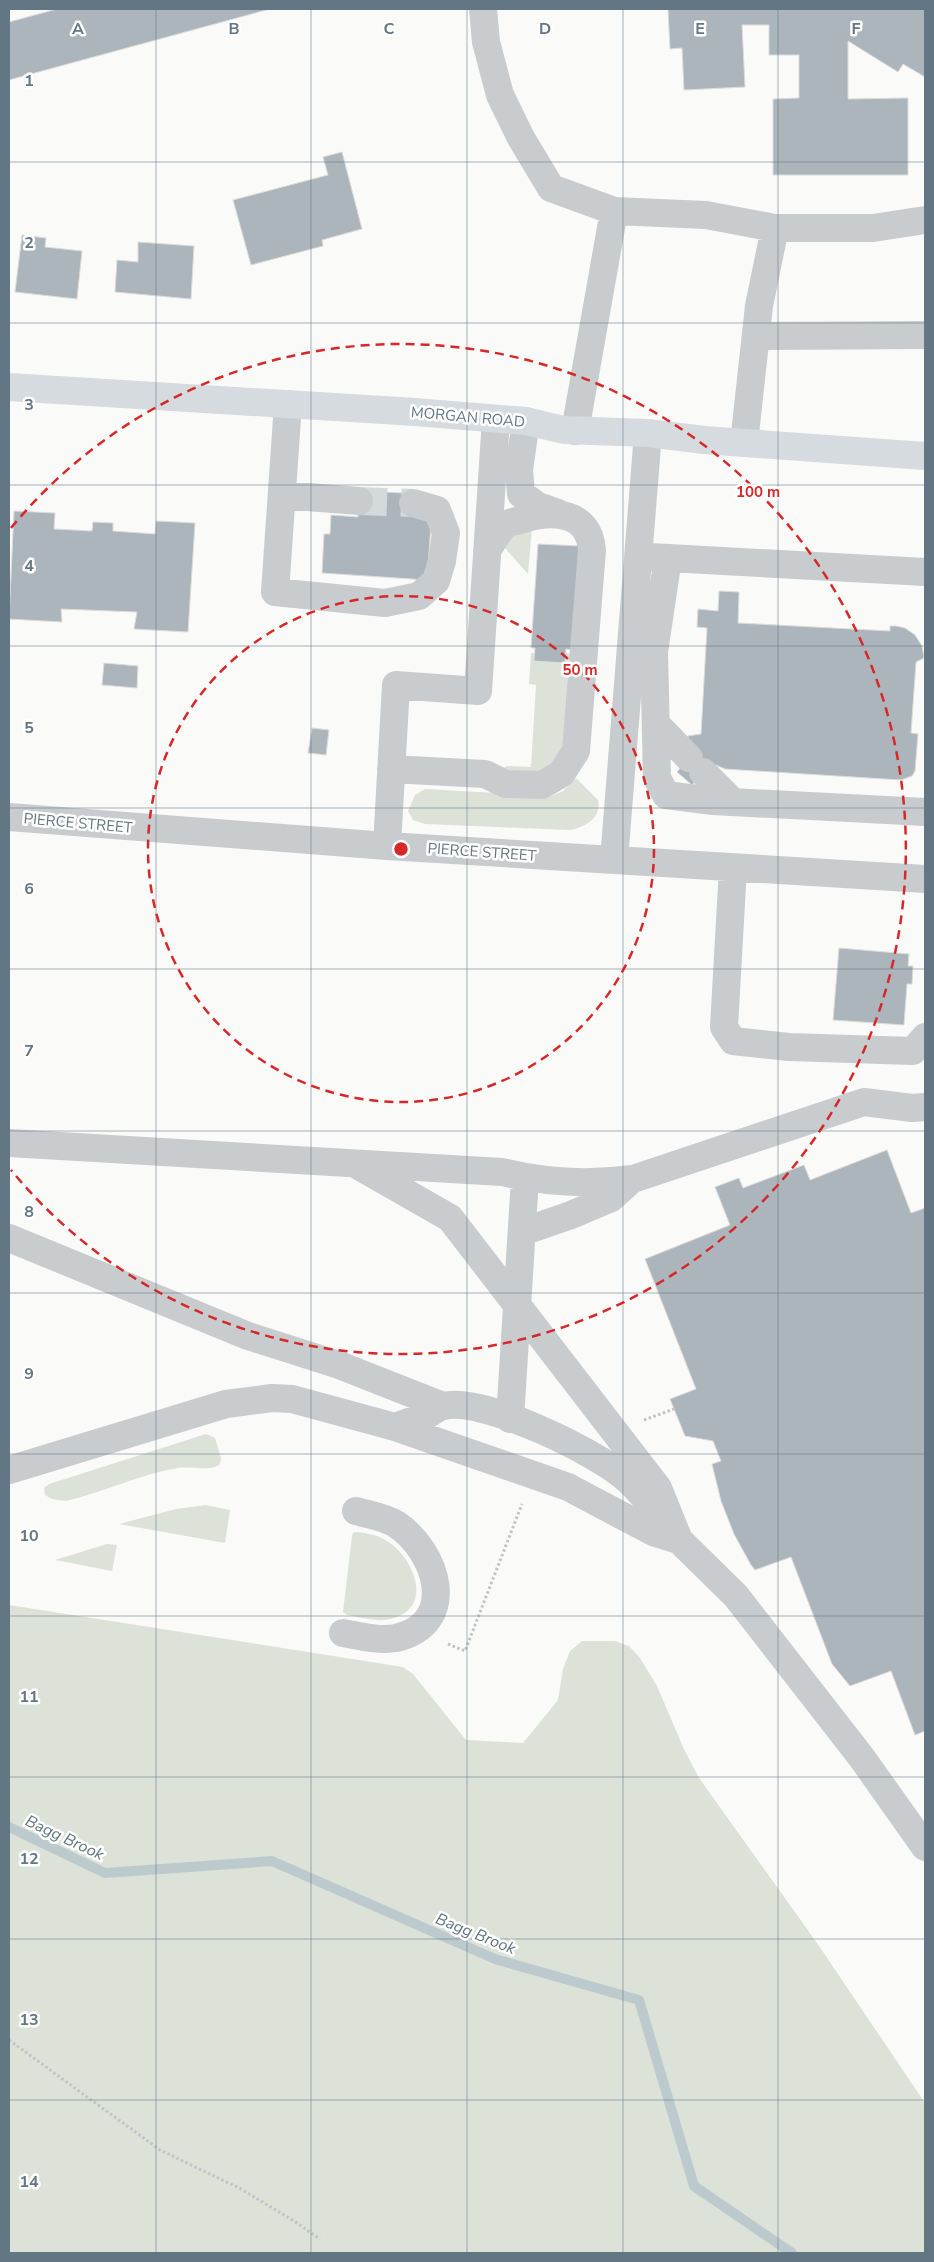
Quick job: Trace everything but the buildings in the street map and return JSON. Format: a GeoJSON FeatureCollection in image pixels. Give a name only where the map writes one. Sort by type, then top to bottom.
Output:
{"type":"FeatureCollection","features":[{"type":"Feature","properties":{"kind":"main road","name":"MORGAN ROAD"},"geometry":{"type":"LineString","coordinates":[[9,387],[526,421],[575,430],[648,433],[744,443],[925,456]]}},
{"type":"Feature","properties":{"kind":"street"},"geometry":{"type":"LineString","coordinates":[[483,9],[486,42],[500,95],[521,138],[551,188],[614,212],[706,215],[775,228],[872,228],[925,220]]}},
{"type":"Feature","properties":{"kind":"street"},"geometry":{"type":"LineString","coordinates":[[575,430],[614,212]]}},
{"type":"Feature","properties":{"kind":"street"},"geometry":{"type":"LineString","coordinates":[[744,443],[759,306],[775,228]]}},
{"type":"Feature","properties":{"kind":"street"},"geometry":{"type":"LineString","coordinates":[[756,336],[925,335]]}},
{"type":"Feature","properties":{"kind":"street"},"geometry":{"type":"LineString","coordinates":[[288,404],[275,592],[385,603],[418,596],[436,581],[446,532],[437,510],[413,503]]}},
{"type":"Feature","properties":{"kind":"street"},"geometry":{"type":"LineString","coordinates":[[386,846],[396,685],[478,691],[496,419]]}},
{"type":"Feature","properties":{"kind":"street"},"geometry":{"type":"LineString","coordinates":[[391,769],[485,774],[506,784],[542,785],[561,774],[576,750],[592,550],[590,536],[571,517],[538,506],[521,494],[518,470],[526,421]]}},
{"type":"Feature","properties":{"kind":"street"},"geometry":{"type":"LineString","coordinates":[[614,860],[648,433]]}},
{"type":"Feature","properties":{"kind":"street"},"geometry":{"type":"LineString","coordinates":[[282,495],[359,501]]}},
{"type":"Feature","properties":{"kind":"street"},"geometry":{"type":"LineString","coordinates":[[487,551],[505,524],[537,515],[558,513]]}},
{"type":"Feature","properties":{"kind":"street"},"geometry":{"type":"LineString","coordinates":[[638,556],[925,572]]}},
{"type":"Feature","properties":{"kind":"street"},"geometry":{"type":"LineString","coordinates":[[668,558],[654,652],[657,778],[666,794],[733,802],[925,812]]}},
{"type":"Feature","properties":{"kind":"street"},"geometry":{"type":"LineString","coordinates":[[656,724],[733,802]]}},
{"type":"Feature","properties":{"kind":"street","name":"PIERCE STREET"},"geometry":{"type":"LineString","coordinates":[[9,817],[386,846],[925,879]]}},
{"type":"Feature","properties":{"kind":"street"},"geometry":{"type":"LineString","coordinates":[[733,868],[724,1027],[733,1041],[789,1047],[913,1051],[925,1037]]}},
{"type":"Feature","properties":{"kind":"street"},"geometry":{"type":"LineString","coordinates":[[9,1143],[502,1172],[537,1181],[606,1183],[633,1179],[864,1102],[921,1114]]}},
{"type":"Feature","properties":{"kind":"street"},"geometry":{"type":"LineString","coordinates":[[354,1163],[450,1218],[658,1488],[679,1540]]}},
{"type":"Feature","properties":{"kind":"street"},"geometry":{"type":"LineString","coordinates":[[510,1419],[525,1178]]}},
{"type":"Feature","properties":{"kind":"street"},"geometry":{"type":"LineString","coordinates":[[522,1232],[571,1215],[611,1198],[633,1179]]}},
{"type":"Feature","properties":{"kind":"street"},"geometry":{"type":"LineString","coordinates":[[9,1238],[248,1336],[339,1365],[443,1406],[462,1405],[510,1419],[547,1432],[594,1454],[630,1481],[679,1540],[736,1596],[862,1758],[925,1847]]}},
{"type":"Feature","properties":{"kind":"street"},"geometry":{"type":"LineString","coordinates":[[9,1470],[240,1400],[292,1399],[395,1427],[568,1488],[653,1532],[679,1540]]}},
{"type":"Feature","properties":{"kind":"street"},"geometry":{"type":"LineString","coordinates":[[395,1427],[427,1415],[443,1406]]}},
{"type":"Feature","properties":{"kind":"street"},"geometry":{"type":"LineString","coordinates":[[343,1633],[388,1639],[410,1633],[429,1619],[436,1600],[435,1583],[429,1561],[413,1538],[386,1519],[356,1511]]}},
{"type":"Feature","properties":{"kind":"street"},"geometry":{"type":"LineString","coordinates":[[862,1758],[925,1824]]}},
{"type":"Feature","properties":{"kind":"path"},"geometry":{"type":"LineString","coordinates":[[638,1423],[674,1409]]}},
{"type":"Feature","properties":{"kind":"path"},"geometry":{"type":"LineString","coordinates":[[440,1641],[465,1651],[525,1498]]}},
{"type":"Feature","properties":{"kind":"path"},"geometry":{"type":"LineString","coordinates":[[9,2040],[160,2150],[241,2189],[320,2239]]}},
{"type":"Feature","properties":{"kind":"shaded area"},"geometry":{"type":"Polygon","coordinates":[[[532,528],[528,574],[504,547],[504,538],[532,528]]]}},
{"type":"Feature","properties":{"kind":"shaded area"},"geometry":{"type":"Polygon","coordinates":[[[531,653],[535,653],[535,661],[565,663],[566,653],[573,654],[566,742],[552,764],[532,775],[503,769],[507,766],[531,767],[536,685],[529,684],[531,653]]]}},
{"type":"Feature","properties":{"kind":"shaded area"},"geometry":{"type":"Polygon","coordinates":[[[576,778],[598,800],[599,806],[595,817],[591,821],[581,827],[570,830],[425,824],[413,820],[408,811],[415,795],[425,789],[551,796],[563,791],[576,778]]]}},
{"type":"Feature","properties":{"kind":"shaded area"},"geometry":{"type":"Polygon","coordinates":[[[206,1434],[215,1438],[221,1458],[220,1464],[211,1468],[178,1468],[164,1471],[66,1501],[52,1499],[45,1495],[44,1488],[49,1484],[206,1434]]]}},
{"type":"Feature","properties":{"kind":"shaded area"},"geometry":{"type":"Polygon","coordinates":[[[206,1505],[230,1510],[225,1543],[119,1524],[176,1509],[206,1505]]]}},
{"type":"Feature","properties":{"kind":"shaded area"},"geometry":{"type":"Polygon","coordinates":[[[357,1532],[380,1537],[387,1541],[398,1550],[413,1572],[416,1597],[411,1607],[401,1615],[385,1620],[376,1620],[347,1615],[343,1612],[352,1536],[353,1533],[357,1532]]]}},
{"type":"Feature","properties":{"kind":"shaded area"},"geometry":{"type":"Polygon","coordinates":[[[107,1544],[117,1545],[112,1571],[55,1560],[107,1544]]]}},
{"type":"Feature","properties":{"kind":"shaded area"},"geometry":{"type":"Polygon","coordinates":[[[9,1605],[403,1667],[413,1674],[466,1740],[523,1743],[558,1700],[563,1669],[570,1651],[582,1641],[615,1641],[629,1646],[640,1658],[657,1686],[683,1747],[699,1778],[817,1943],[925,2103],[925,2253],[9,2253],[9,1605]]]}},
{"type":"Feature","properties":{"kind":"waterway","name":"Bagg Brook"},"geometry":{"type":"LineString","coordinates":[[9,1827],[105,1873],[272,1861],[495,1959],[639,2000],[694,2186],[792,2253]]}},
{"type":"Feature","properties":{"kind":"tunnel"},"geometry":{"type":"LineString","coordinates":[[359,501],[413,503]]}}]}
